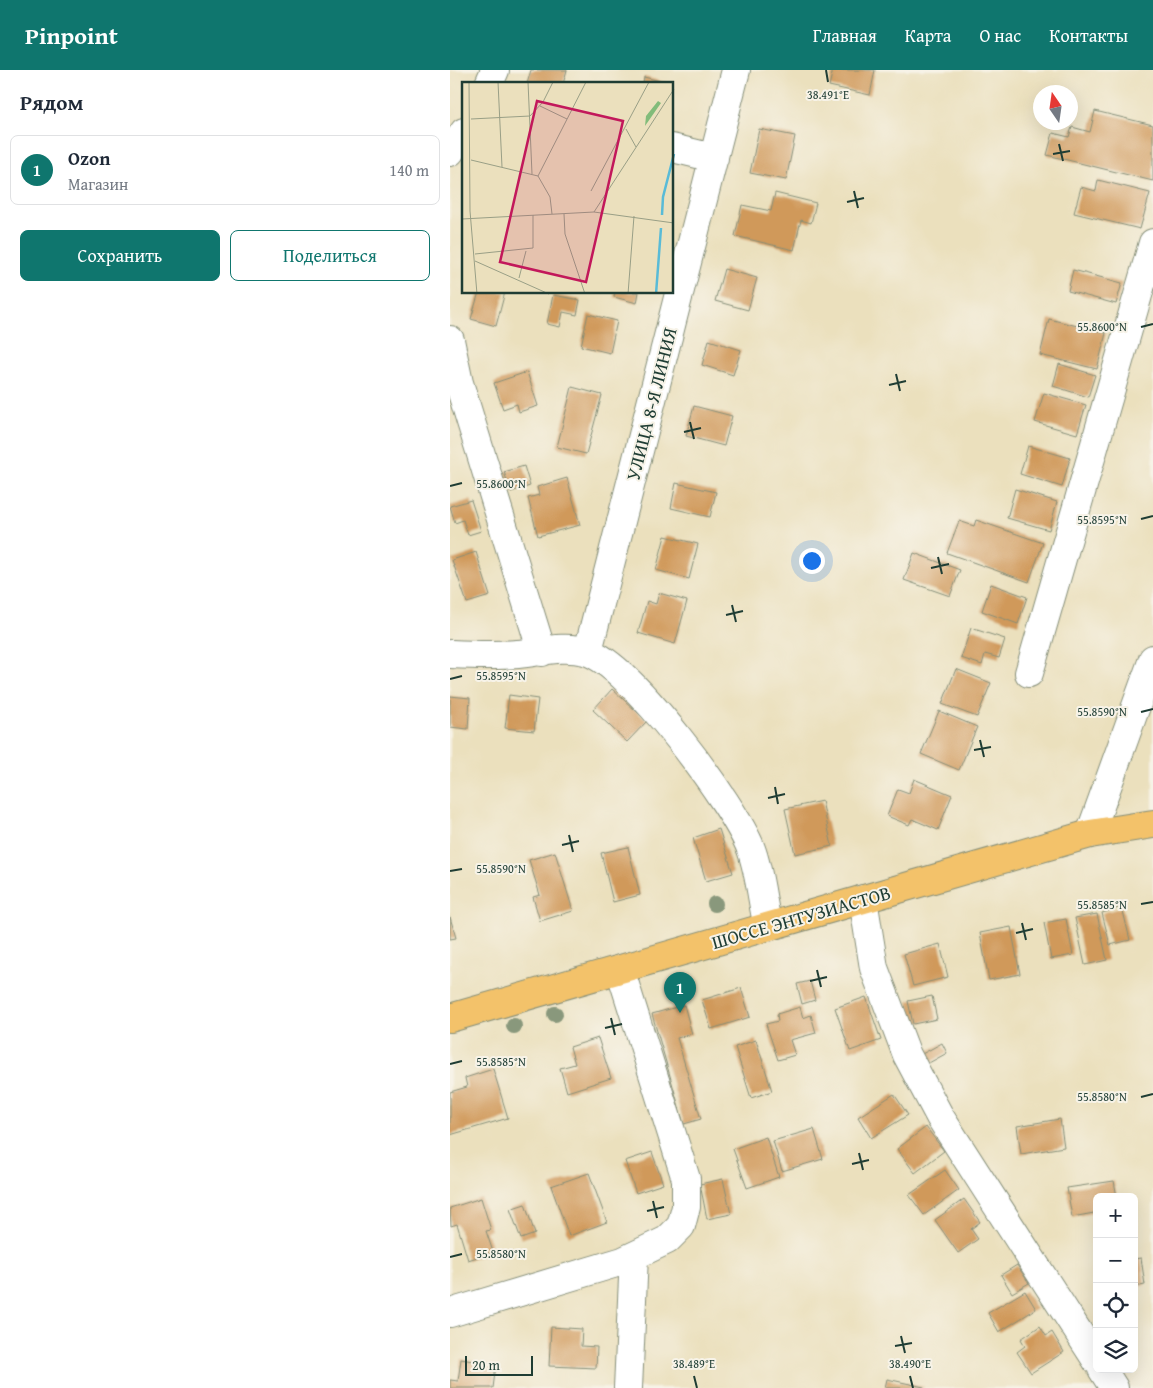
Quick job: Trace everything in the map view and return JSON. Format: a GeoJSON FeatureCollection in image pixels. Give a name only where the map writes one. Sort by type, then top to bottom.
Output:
{"type":"FeatureCollection","features":[{"type":"Feature","properties":{"kind":"main road","name":"ШОССЕ ЭНТУЗИАСТОВ"},"geometry":{"type":"LineString","coordinates":[[450,1018],[1090,834],[1153,824]]}},
{"type":"Feature","properties":{"kind":"street"},"geometry":{"type":"LineString","coordinates":[[490,82],[495,70]]}},
{"type":"Feature","properties":{"kind":"street","name":"УЛИЦА 8-Я ЛИНИЯ"},"geometry":{"type":"LineString","coordinates":[[588,652],[736,70]]}},
{"type":"Feature","properties":{"kind":"street"},"geometry":{"type":"LineString","coordinates":[[450,152],[462,135]]}},
{"type":"Feature","properties":{"kind":"street"},"geometry":{"type":"LineString","coordinates":[[674,148],[714,158]]}},
{"type":"Feature","properties":{"kind":"street"},"geometry":{"type":"LineString","coordinates":[[1029,672],[1153,243]]}},
{"type":"Feature","properties":{"kind":"street"},"geometry":{"type":"LineString","coordinates":[[450,340],[460,384],[542,652]]}},
{"type":"Feature","properties":{"kind":"street"},"geometry":{"type":"LineString","coordinates":[[450,654],[496,656],[542,652],[568,647],[588,652],[608,664],[652,704],[719,793],[750,849],[768,927]]}},
{"type":"Feature","properties":{"kind":"street"},"geometry":{"type":"LineString","coordinates":[[1090,834],[1153,659]]}},
{"type":"Feature","properties":{"kind":"street"},"geometry":{"type":"LineString","coordinates":[[863,899],[874,968],[907,1055],[940,1117],[1093,1355]]}},
{"type":"Feature","properties":{"kind":"street"},"geometry":{"type":"LineString","coordinates":[[450,1313],[634,1256],[667,1240],[681,1226],[686,1207],[686,1179],[620,969]]}},
{"type":"Feature","properties":{"kind":"street"},"geometry":{"type":"LineString","coordinates":[[628,1388],[634,1256]]}},
{"type":"Feature","properties":{"kind":"street"},"geometry":{"type":"LineString","coordinates":[[1105,1373],[1114,1388]]}},
{"type":"Feature","properties":{"kind":"building"},"geometry":{"type":"Polygon","coordinates":[[[531,70],[567,70],[564,82],[528,82],[531,70]]]}},
{"type":"Feature","properties":{"kind":"building"},"geometry":{"type":"Polygon","coordinates":[[[833,70],[875,70],[870,95],[829,86],[833,70]]]}},
{"type":"Feature","properties":{"kind":"building"},"geometry":{"type":"Polygon","coordinates":[[[644,77],[664,82],[643,82],[644,77]]]}},
{"type":"Feature","properties":{"kind":"building"},"geometry":{"type":"Polygon","coordinates":[[[1095,111],[1153,125],[1153,181],[1047,155],[1053,133],[1069,137],[1071,130],[1078,129],[1090,132],[1095,111]]]}},
{"type":"Feature","properties":{"kind":"building"},"geometry":{"type":"Polygon","coordinates":[[[759,129],[795,136],[786,180],[750,173],[759,129]]]}},
{"type":"Feature","properties":{"kind":"building"},"geometry":{"type":"Polygon","coordinates":[[[1098,180],[1150,193],[1140,229],[1074,213],[1081,187],[1096,191],[1098,180]]]}},
{"type":"Feature","properties":{"kind":"building"},"geometry":{"type":"Polygon","coordinates":[[[775,193],[816,203],[811,223],[801,220],[794,250],[735,236],[742,205],[771,211],[775,193]]]}},
{"type":"Feature","properties":{"kind":"building"},"geometry":{"type":"Polygon","coordinates":[[[724,269],[757,278],[748,310],[715,301],[724,269]]]}},
{"type":"Feature","properties":{"kind":"building"},"geometry":{"type":"Polygon","coordinates":[[[1073,270],[1122,283],[1116,304],[1068,291],[1073,270]]]}},
{"type":"Feature","properties":{"kind":"building"},"geometry":{"type":"Polygon","coordinates":[[[478,294],[504,294],[496,326],[471,319],[478,294]]]}},
{"type":"Feature","properties":{"kind":"building"},"geometry":{"type":"Polygon","coordinates":[[[615,294],[639,294],[637,303],[614,297],[615,294]]]}},
{"type":"Feature","properties":{"kind":"building"},"geometry":{"type":"Polygon","coordinates":[[[553,295],[580,300],[577,315],[563,312],[560,327],[547,324],[553,295]]]}},
{"type":"Feature","properties":{"kind":"building"},"geometry":{"type":"Polygon","coordinates":[[[588,314],[617,321],[610,353],[581,346],[588,314]]]}},
{"type":"Feature","properties":{"kind":"building"},"geometry":{"type":"Polygon","coordinates":[[[1049,319],[1106,333],[1097,369],[1040,355],[1049,319]]]}},
{"type":"Feature","properties":{"kind":"building"},"geometry":{"type":"Polygon","coordinates":[[[709,340],[741,350],[733,375],[702,365],[709,340]]]}},
{"type":"Feature","properties":{"kind":"building"},"geometry":{"type":"Polygon","coordinates":[[[1059,364],[1095,375],[1088,397],[1053,386],[1059,364]]]}},
{"type":"Feature","properties":{"kind":"building"},"geometry":{"type":"Polygon","coordinates":[[[527,372],[538,406],[519,412],[517,404],[503,409],[494,383],[527,372]]]}},
{"type":"Feature","properties":{"kind":"building"},"geometry":{"type":"Polygon","coordinates":[[[572,387],[602,395],[586,454],[557,447],[572,387]]]}},
{"type":"Feature","properties":{"kind":"building"},"geometry":{"type":"Polygon","coordinates":[[[1044,393],[1086,405],[1077,434],[1035,422],[1044,393]]]}},
{"type":"Feature","properties":{"kind":"building"},"geometry":{"type":"Polygon","coordinates":[[[694,406],[732,416],[724,446],[686,436],[694,406]]]}},
{"type":"Feature","properties":{"kind":"building"},"geometry":{"type":"Polygon","coordinates":[[[1028,446],[1070,458],[1062,487],[1020,474],[1028,446]]]}},
{"type":"Feature","properties":{"kind":"building"},"geometry":{"type":"Polygon","coordinates":[[[524,466],[530,486],[511,492],[504,472],[524,466]]]}},
{"type":"Feature","properties":{"kind":"building"},"geometry":{"type":"Polygon","coordinates":[[[567,478],[580,525],[538,536],[528,498],[539,495],[537,487],[567,478]]]}},
{"type":"Feature","properties":{"kind":"building"},"geometry":{"type":"Polygon","coordinates":[[[676,483],[716,492],[710,517],[671,508],[676,483]]]}},
{"type":"Feature","properties":{"kind":"building"},"geometry":{"type":"Polygon","coordinates":[[[1015,489],[1057,502],[1049,530],[1007,518],[1015,489]]]}},
{"type":"Feature","properties":{"kind":"building"},"geometry":{"type":"Polygon","coordinates":[[[471,500],[481,531],[468,535],[463,520],[455,523],[450,506],[471,500]]]}},
{"type":"Feature","properties":{"kind":"building"},"geometry":{"type":"Polygon","coordinates":[[[976,520],[1043,543],[1029,582],[947,553],[959,521],[974,526],[976,520]]]}},
{"type":"Feature","properties":{"kind":"building"},"geometry":{"type":"Polygon","coordinates":[[[665,536],[698,544],[689,579],[656,570],[665,536]]]}},
{"type":"Feature","properties":{"kind":"building"},"geometry":{"type":"Polygon","coordinates":[[[476,552],[490,596],[467,603],[452,560],[476,552]]]}},
{"type":"Feature","properties":{"kind":"building"},"geometry":{"type":"Polygon","coordinates":[[[914,553],[960,570],[950,596],[904,580],[914,553]]]}},
{"type":"Feature","properties":{"kind":"building"},"geometry":{"type":"Polygon","coordinates":[[[991,584],[1027,597],[1018,624],[982,611],[991,584]]]}},
{"type":"Feature","properties":{"kind":"building"},"geometry":{"type":"Polygon","coordinates":[[[659,593],[687,601],[675,644],[638,633],[647,601],[656,604],[659,593]]]}},
{"type":"Feature","properties":{"kind":"building"},"geometry":{"type":"Polygon","coordinates":[[[971,628],[1005,639],[999,658],[985,654],[982,665],[961,658],[971,628]]]}},
{"type":"Feature","properties":{"kind":"building"},"geometry":{"type":"Polygon","coordinates":[[[956,669],[991,683],[977,717],[942,704],[956,669]]]}},
{"type":"Feature","properties":{"kind":"building"},"geometry":{"type":"Polygon","coordinates":[[[612,689],[647,721],[627,742],[593,710],[612,689]]]}},
{"type":"Feature","properties":{"kind":"building"},"geometry":{"type":"Polygon","coordinates":[[[509,695],[538,699],[534,731],[505,728],[509,695]]]}},
{"type":"Feature","properties":{"kind":"building"},"geometry":{"type":"Polygon","coordinates":[[[450,696],[470,698],[468,729],[450,727],[450,696]]]}},
{"type":"Feature","properties":{"kind":"building"},"geometry":{"type":"Polygon","coordinates":[[[939,711],[977,727],[959,770],[921,754],[939,711]]]}},
{"type":"Feature","properties":{"kind":"building"},"geometry":{"type":"Polygon","coordinates":[[[914,779],[952,795],[938,830],[912,819],[909,825],[887,816],[898,789],[909,793],[914,779]]]}},
{"type":"Feature","properties":{"kind":"building"},"geometry":{"type":"Polygon","coordinates":[[[822,801],[832,846],[795,854],[785,809],[822,801]]]}},
{"type":"Feature","properties":{"kind":"building"},"geometry":{"type":"Polygon","coordinates":[[[719,829],[733,873],[706,881],[693,838],[719,829]]]}},
{"type":"Feature","properties":{"kind":"building"},"geometry":{"type":"Polygon","coordinates":[[[628,847],[640,895],[613,902],[601,853],[628,847]]]}},
{"type":"Feature","properties":{"kind":"building"},"geometry":{"type":"Polygon","coordinates":[[[555,852],[573,911],[540,921],[533,897],[540,895],[529,860],[555,852]]]}},
{"type":"Feature","properties":{"kind":"building"},"geometry":{"type":"Polygon","coordinates":[[[1122,907],[1130,940],[1110,945],[1102,913],[1122,907]]]}},
{"type":"Feature","properties":{"kind":"building"},"geometry":{"type":"Polygon","coordinates":[[[1097,914],[1107,960],[1085,965],[1075,918],[1097,914]]]}},
{"type":"Feature","properties":{"kind":"building"},"geometry":{"type":"Polygon","coordinates":[[[450,917],[456,938],[450,939],[450,917]]]}},
{"type":"Feature","properties":{"kind":"building"},"geometry":{"type":"Polygon","coordinates":[[[1066,919],[1073,955],[1051,959],[1044,923],[1066,919]]]}},
{"type":"Feature","properties":{"kind":"building"},"geometry":{"type":"Polygon","coordinates":[[[1011,927],[1020,974],[989,980],[980,933],[1011,927]]]}},
{"type":"Feature","properties":{"kind":"building"},"geometry":{"type":"Polygon","coordinates":[[[940,944],[948,977],[913,986],[904,954],[940,944]]]}},
{"type":"Feature","properties":{"kind":"building"},"geometry":{"type":"Polygon","coordinates":[[[810,981],[815,1000],[802,1004],[797,984],[810,981]]]}},
{"type":"Feature","properties":{"kind":"building"},"geometry":{"type":"Polygon","coordinates":[[[741,988],[750,1017],[711,1029],[702,1000],[741,988]]]}},
{"type":"Feature","properties":{"kind":"building"},"geometry":{"type":"Polygon","coordinates":[[[932,996],[937,1019],[913,1024],[908,1001],[932,996]]]}},
{"type":"Feature","properties":{"kind":"building"},"geometry":{"type":"Polygon","coordinates":[[[866,997],[881,1040],[850,1051],[835,1008],[866,997]]]}},
{"type":"Feature","properties":{"kind":"building"},"geometry":{"type":"Polygon","coordinates":[[[684,1005],[692,1034],[677,1038],[701,1119],[684,1124],[652,1014],[684,1005]]]}},
{"type":"Feature","properties":{"kind":"building"},"geometry":{"type":"Polygon","coordinates":[[[800,1007],[803,1018],[811,1015],[816,1033],[790,1040],[795,1055],[778,1060],[766,1024],[778,1021],[777,1014],[800,1007]]]}},
{"type":"Feature","properties":{"kind":"building"},"geometry":{"type":"Polygon","coordinates":[[[598,1038],[611,1078],[567,1092],[560,1068],[575,1064],[570,1047],[598,1038]]]}},
{"type":"Feature","properties":{"kind":"building"},"geometry":{"type":"Polygon","coordinates":[[[756,1040],[772,1091],[751,1098],[735,1047],[756,1040]]]}},
{"type":"Feature","properties":{"kind":"building"},"geometry":{"type":"Polygon","coordinates":[[[942,1043],[947,1053],[927,1064],[922,1054],[942,1043]]]}},
{"type":"Feature","properties":{"kind":"building"},"geometry":{"type":"Polygon","coordinates":[[[493,1069],[508,1118],[450,1135],[450,1092],[467,1087],[465,1078],[493,1069]]]}},
{"type":"Feature","properties":{"kind":"building"},"geometry":{"type":"Polygon","coordinates":[[[894,1094],[908,1115],[871,1138],[858,1117],[894,1094]]]}},
{"type":"Feature","properties":{"kind":"building"},"geometry":{"type":"Polygon","coordinates":[[[1060,1119],[1064,1147],[1021,1154],[1017,1126],[1060,1119]]]}},
{"type":"Feature","properties":{"kind":"building"},"geometry":{"type":"Polygon","coordinates":[[[926,1127],[944,1151],[915,1173],[897,1149],[926,1127]]]}},
{"type":"Feature","properties":{"kind":"building"},"geometry":{"type":"Polygon","coordinates":[[[814,1129],[823,1159],[782,1171],[773,1141],[814,1129]]]}},
{"type":"Feature","properties":{"kind":"building"},"geometry":{"type":"Polygon","coordinates":[[[766,1137],[779,1177],[747,1188],[733,1149],[766,1137]]]}},
{"type":"Feature","properties":{"kind":"building"},"geometry":{"type":"Polygon","coordinates":[[[652,1152],[663,1184],[636,1193],[625,1161],[652,1152]]]}},
{"type":"Feature","properties":{"kind":"building"},"geometry":{"type":"Polygon","coordinates":[[[945,1170],[959,1190],[924,1215],[909,1195],[945,1170]]]}},
{"type":"Feature","properties":{"kind":"building"},"geometry":{"type":"Polygon","coordinates":[[[589,1173],[607,1222],[569,1236],[551,1186],[589,1173]]]}},
{"type":"Feature","properties":{"kind":"building"},"geometry":{"type":"Polygon","coordinates":[[[723,1179],[731,1214],[707,1219],[700,1184],[723,1179]]]}},
{"type":"Feature","properties":{"kind":"building"},"geometry":{"type":"Polygon","coordinates":[[[1114,1181],[1116,1193],[1093,1193],[1093,1213],[1072,1217],[1067,1188],[1114,1181]]]}},
{"type":"Feature","properties":{"kind":"building"},"geometry":{"type":"Polygon","coordinates":[[[481,1198],[491,1230],[486,1231],[493,1252],[468,1260],[457,1224],[451,1226],[450,1208],[481,1198]]]}},
{"type":"Feature","properties":{"kind":"building"},"geometry":{"type":"Polygon","coordinates":[[[964,1199],[980,1222],[971,1229],[978,1239],[958,1253],[935,1220],[964,1199]]]}},
{"type":"Feature","properties":{"kind":"building"},"geometry":{"type":"Polygon","coordinates":[[[525,1204],[535,1234],[521,1239],[510,1209],[525,1204]]]}},
{"type":"Feature","properties":{"kind":"building"},"geometry":{"type":"Polygon","coordinates":[[[1138,1258],[1141,1258],[1145,1285],[1138,1286],[1138,1283],[1138,1258]]]}},
{"type":"Feature","properties":{"kind":"building"},"geometry":{"type":"Polygon","coordinates":[[[1017,1265],[1029,1283],[1012,1293],[1001,1275],[1017,1265]]]}},
{"type":"Feature","properties":{"kind":"building"},"geometry":{"type":"Polygon","coordinates":[[[1025,1291],[1036,1309],[999,1332],[988,1313],[1025,1291]]]}},
{"type":"Feature","properties":{"kind":"building"},"geometry":{"type":"Polygon","coordinates":[[[1040,1326],[1046,1336],[1052,1332],[1064,1352],[1031,1373],[1017,1352],[1025,1346],[1021,1339],[1040,1326]]]}},
{"type":"Feature","properties":{"kind":"building"},"geometry":{"type":"Polygon","coordinates":[[[551,1327],[582,1329],[581,1346],[597,1347],[596,1368],[549,1366],[551,1327]]]}},
{"type":"Feature","properties":{"kind":"building"},"geometry":{"type":"Polygon","coordinates":[[[461,1359],[496,1365],[493,1388],[450,1388],[450,1380],[458,1381],[461,1359]]]}},
{"type":"Feature","properties":{"kind":"building"},"geometry":{"type":"Polygon","coordinates":[[[887,1379],[924,1387],[924,1388],[885,1388],[887,1379]]]}},
{"type":"Feature","properties":{"kind":"place","name":"Ozon"},"geometry":{"type":"Point","coordinates":[680,1013]}}]}
